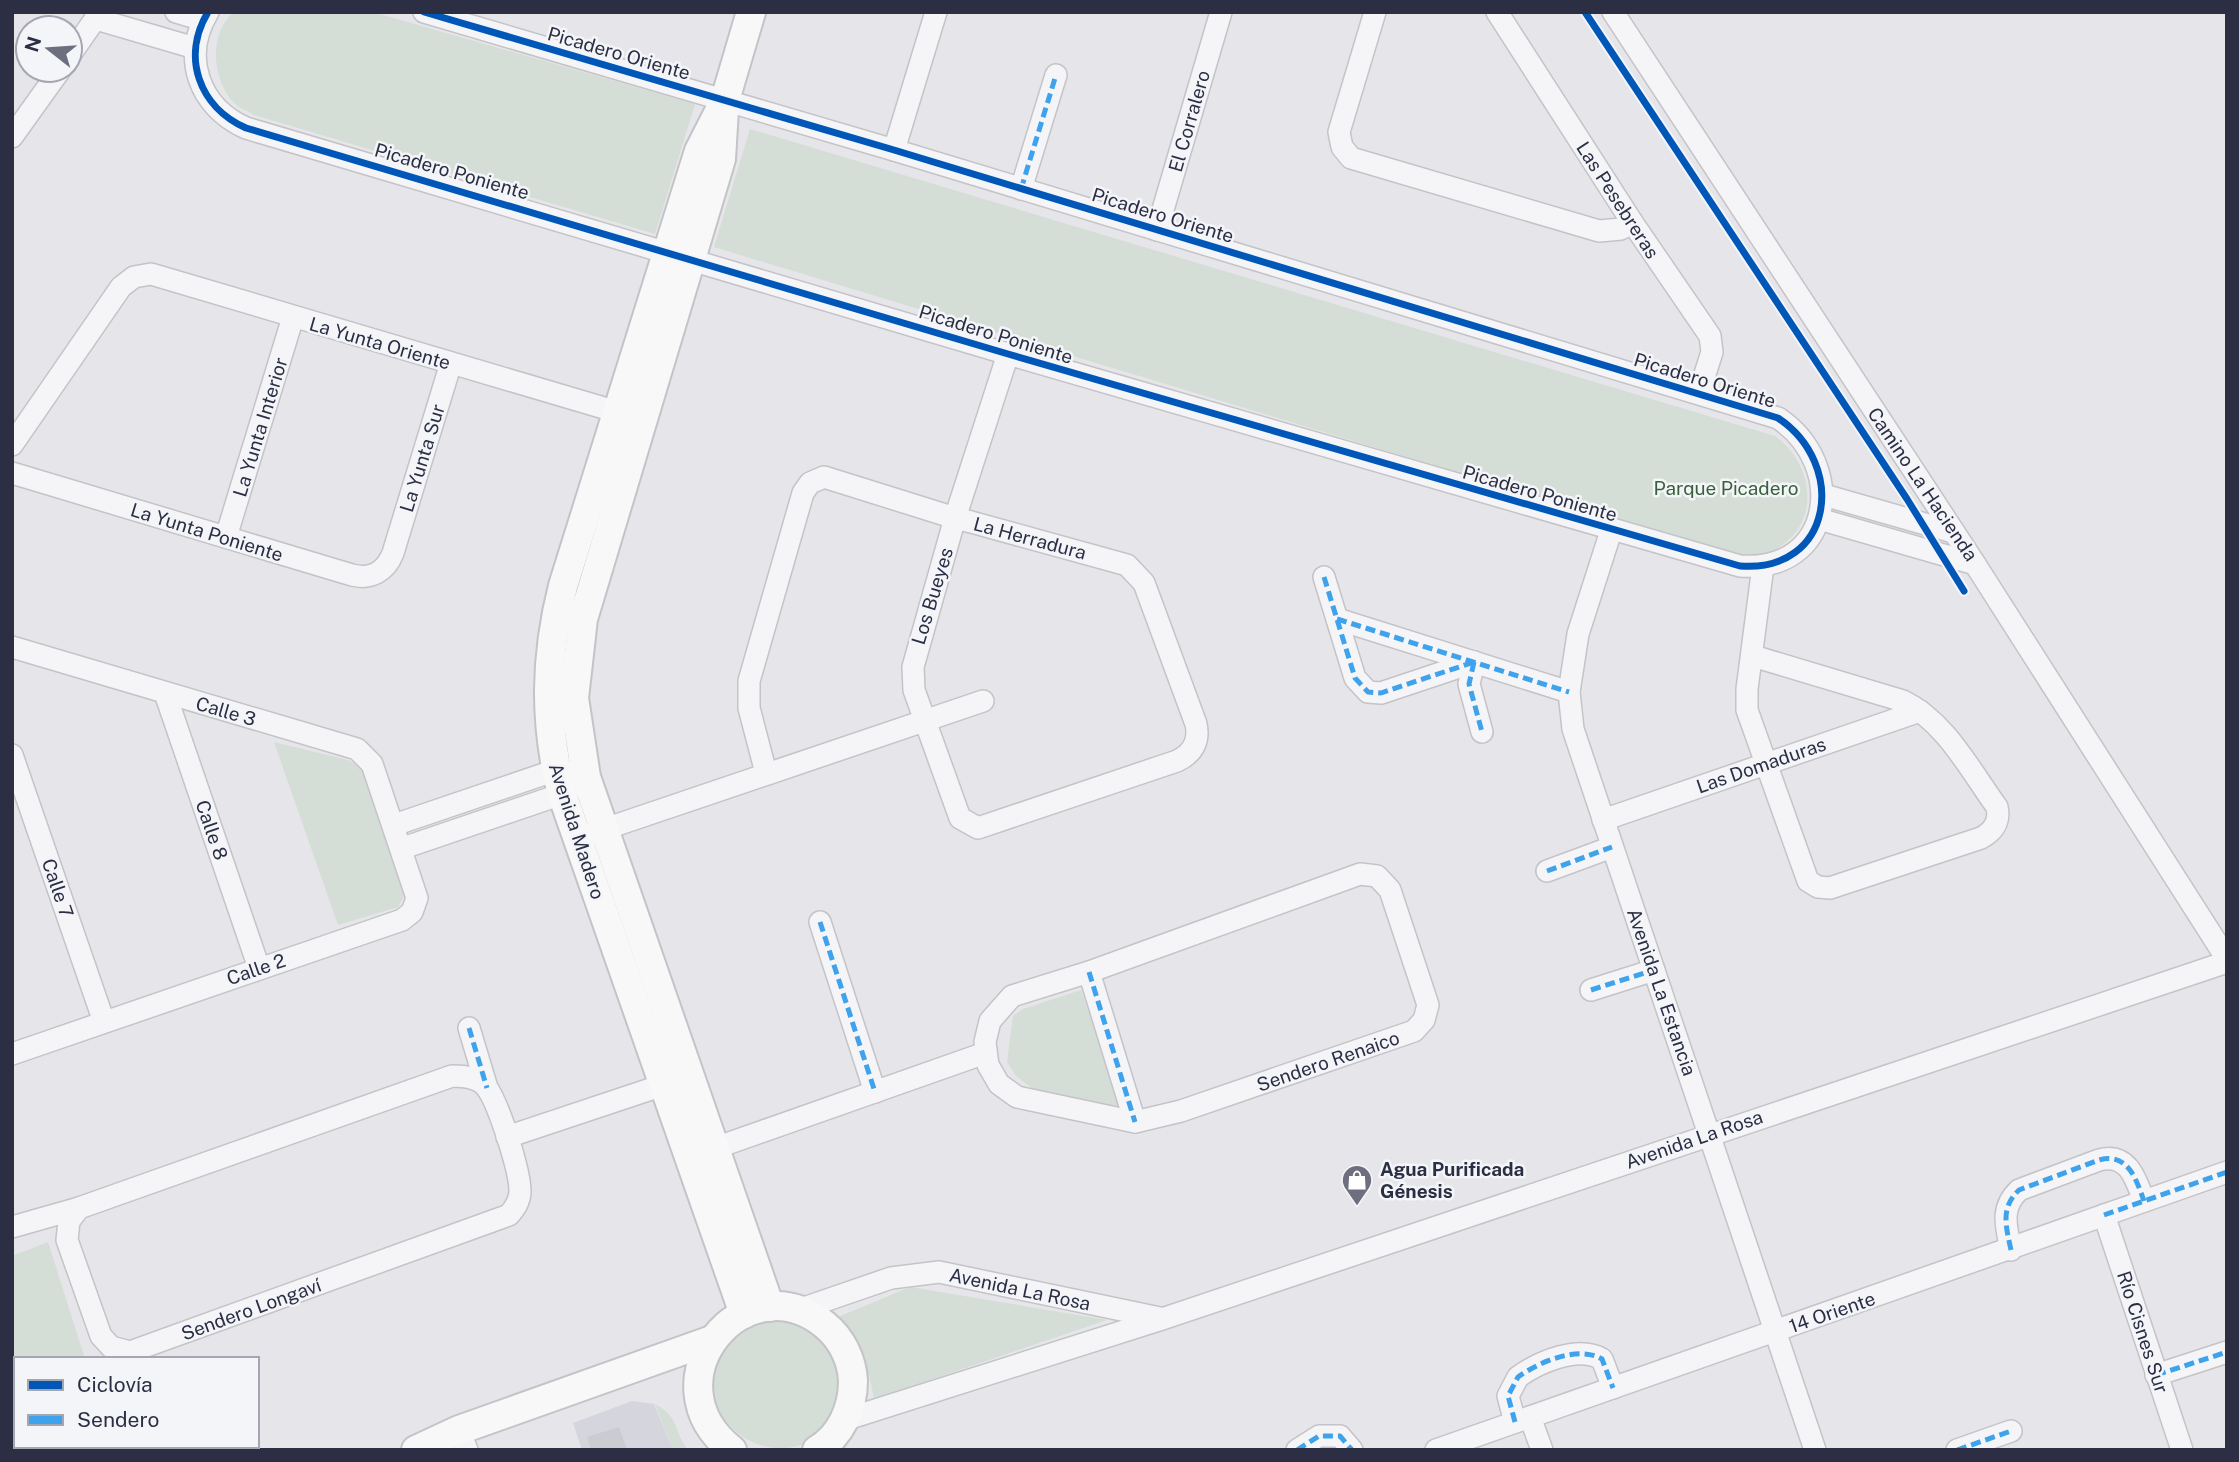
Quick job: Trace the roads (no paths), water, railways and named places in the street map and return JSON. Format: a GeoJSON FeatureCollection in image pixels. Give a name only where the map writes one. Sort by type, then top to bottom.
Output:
{"type":"FeatureCollection","features":[{"type":"Feature","properties":{"kind":"street"},"geometry":{"type":"LineString","coordinates":[[84,36],[98,16],[195,48],[205,16],[176,12]]}},
{"type":"Feature","properties":{"kind":"street","name":"Picadero Oriente"},"geometry":{"type":"LineString","coordinates":[[424,12],[450,16],[1778,418],[1790,426],[1816,459],[1824,495],[1819,519]]}},
{"type":"Feature","properties":{"kind":"street","name":"Avenida Madero"},"geometry":{"type":"LineString","coordinates":[[702,1152],[692,1075],[586,777],[574,698],[578,645],[630,416],[678,254],[722,159],[725,100],[751,12]]}},
{"type":"Feature","properties":{"kind":"street"},"geometry":{"type":"LineString","coordinates":[[894,150],[936,12]]}},
{"type":"Feature","properties":{"kind":"street","name":"El Corralero"},"geometry":{"type":"LineString","coordinates":[[1157,230],[1221,12]]}},
{"type":"Feature","properties":{"kind":"street"},"geometry":{"type":"LineString","coordinates":[[1375,12],[1339,132],[1342,147],[1357,161],[1599,231],[1614,231],[1632,222]]}},
{"type":"Feature","properties":{"kind":"street","name":"Las Pesebreras"},"geometry":{"type":"LineString","coordinates":[[1497,12],[1632,222],[1710,336],[1712,352],[1699,393]]}},
{"type":"Feature","properties":{"kind":"street","name":"Camino La Hacienda"},"geometry":{"type":"LineString","coordinates":[[1613,12],[1975,564],[2227,961]]}},
{"type":"Feature","properties":{"kind":"street","name":"Picadero Poniente"},"geometry":{"type":"LineString","coordinates":[[195,48],[196,71],[206,98],[223,116],[246,128],[1611,531],[1740,566],[1763,566],[1775,564],[1797,551],[1819,519]]}},
{"type":"Feature","properties":{"kind":"street"},"geometry":{"type":"LineString","coordinates":[[1021,189],[1056,75]]}},
{"type":"Feature","properties":{"kind":"street"},"geometry":{"type":"LineString","coordinates":[[12,137],[50,84]]}},
{"type":"Feature","properties":{"kind":"street","name":"La Yunta Oriente"},"geometry":{"type":"LineString","coordinates":[[12,445],[121,287],[134,277],[151,274],[630,416]]}},
{"type":"Feature","properties":{"kind":"street","name":"La Yunta Interior"},"geometry":{"type":"LineString","coordinates":[[226,537],[293,317]]}},
{"type":"Feature","properties":{"kind":"street","name":"Los Bueyes"},"geometry":{"type":"LineString","coordinates":[[978,828],[960,818],[914,690],[914,656],[955,517],[1008,354]]}},
{"type":"Feature","properties":{"kind":"street","name":"La Yunta Sur"},"geometry":{"type":"LineString","coordinates":[[393,552],[451,363]]}},
{"type":"Feature","properties":{"kind":"street","name":"Avenida Madero"},"geometry":{"type":"LineString","coordinates":[[630,416],[563,586],[551,644],[547,698],[559,782],[578,838],[665,1084],[702,1152],[757,1310]]}},
{"type":"Feature","properties":{"kind":"street","name":"La Yunta Poniente"},"geometry":{"type":"LineString","coordinates":[[12,473],[358,577],[379,572],[393,552]]}},
{"type":"Feature","properties":{"kind":"street","name":"La Herradura"},"geometry":{"type":"LineString","coordinates":[[766,773],[749,708],[749,681],[806,487],[816,479],[824,477],[1134,569],[1144,583],[1198,731],[1192,751],[1177,761],[978,828]]}},
{"type":"Feature","properties":{"kind":"street"},"geometry":{"type":"LineString","coordinates":[[1824,495],[1953,532]]}},
{"type":"Feature","properties":{"kind":"street"},"geometry":{"type":"LineString","coordinates":[[1819,519],[1975,564]]}},
{"type":"Feature","properties":{"kind":"street","name":"Avenida La Estancia"},"geometry":{"type":"LineString","coordinates":[[1611,531],[1578,634],[1569,692],[1573,729],[1815,1450]]}},
{"type":"Feature","properties":{"kind":"street"},"geometry":{"type":"LineString","coordinates":[[1754,656],[1903,701],[1920,711],[1936,724],[1997,807],[1996,824],[1981,838],[1836,887],[1818,887],[1804,876],[1747,710],[1747,690],[1754,656],[1763,566]]}},
{"type":"Feature","properties":{"kind":"street"},"geometry":{"type":"LineString","coordinates":[[1324,577],[1355,678],[1368,692],[1381,693],[1474,662]]}},
{"type":"Feature","properties":{"kind":"street"},"geometry":{"type":"LineString","coordinates":[[1338,619],[1569,692]]}},
{"type":"Feature","properties":{"kind":"street","name":"Calle 3"},"geometry":{"type":"LineString","coordinates":[[12,647],[357,749],[372,764],[394,825]]}},
{"type":"Feature","properties":{"kind":"street"},"geometry":{"type":"LineString","coordinates":[[1474,662],[1469,684],[1482,732]]}},
{"type":"Feature","properties":{"kind":"street","name":"Calle 8"},"geometry":{"type":"LineString","coordinates":[[164,693],[259,968]]}},
{"type":"Feature","properties":{"kind":"street"},"geometry":{"type":"LineString","coordinates":[[578,838],[983,701]]}},
{"type":"Feature","properties":{"kind":"street","name":"Las Domaduras"},"geometry":{"type":"LineString","coordinates":[[1603,820],[1920,711]]}},
{"type":"Feature","properties":{"kind":"street","name":"Calle 7"},"geometry":{"type":"LineString","coordinates":[[12,755],[104,1022]]}},
{"type":"Feature","properties":{"kind":"street"},"geometry":{"type":"LineString","coordinates":[[394,825],[586,777]]}},
{"type":"Feature","properties":{"kind":"street"},"geometry":{"type":"LineString","coordinates":[[403,848],[559,782]]}},
{"type":"Feature","properties":{"kind":"street","name":"Calle 2"},"geometry":{"type":"LineString","coordinates":[[12,1054],[408,917],[417,898],[394,825]]}},
{"type":"Feature","properties":{"kind":"street"},"geometry":{"type":"LineString","coordinates":[[1547,871],[1612,847]]}},
{"type":"Feature","properties":{"kind":"street","name":"Sendero Renaico"},"geometry":{"type":"LineString","coordinates":[[1366,874],[1377,876],[1390,890],[1426,998],[1424,1020],[1407,1034],[1181,1111],[1135,1122],[1017,1097],[999,1084],[985,1054],[990,1021],[1003,1003],[1012,996],[1366,874]]}},
{"type":"Feature","properties":{"kind":"street"},"geometry":{"type":"LineString","coordinates":[[820,922],[875,1092]]}},
{"type":"Feature","properties":{"kind":"street","name":"Avenida La Rosa"},"geometry":{"type":"LineString","coordinates":[[844,1420],[1163,1319],[2227,961]]}},
{"type":"Feature","properties":{"kind":"street"},"geometry":{"type":"LineString","coordinates":[[1591,990],[1654,970]]}},
{"type":"Feature","properties":{"kind":"street"},"geometry":{"type":"LineString","coordinates":[[1088,972],[1135,1122]]}},
{"type":"Feature","properties":{"kind":"street","name":"Sendero Longaví"},"geometry":{"type":"LineString","coordinates":[[79,1208],[69,1221],[67,1240],[98,1329],[111,1347],[121,1355],[503,1220],[514,1209],[520,1194],[507,1137],[487,1088],[469,1028]]}},
{"type":"Feature","properties":{"kind":"street"},"geometry":{"type":"LineString","coordinates":[[702,1152],[985,1054]]}},
{"type":"Feature","properties":{"kind":"street"},"geometry":{"type":"LineString","coordinates":[[507,1137],[692,1075]]}},
{"type":"Feature","properties":{"kind":"street"},"geometry":{"type":"LineString","coordinates":[[12,1227],[79,1208],[452,1076],[470,1077],[487,1088]]}},
{"type":"Feature","properties":{"kind":"street"},"geometry":{"type":"LineString","coordinates":[[2011,1250],[2005,1220],[2012,1197],[2019,1190],[2099,1160],[2113,1158],[2129,1168],[2144,1201]]}},
{"type":"Feature","properties":{"kind":"street","name":"14 Oriente"},"geometry":{"type":"LineString","coordinates":[[1436,1450],[2227,1172]]}},
{"type":"Feature","properties":{"kind":"street","name":"Río Cisnes Sur"},"geometry":{"type":"LineString","coordinates":[[2104,1215],[2182,1450]]}},
{"type":"Feature","properties":{"kind":"street","name":"Avenida La Rosa"},"geometry":{"type":"LineString","coordinates":[[798,1310],[891,1278],[939,1272],[1163,1319]]}},
{"type":"Feature","properties":{"kind":"street"},"geometry":{"type":"LineString","coordinates":[[732,1450],[709,1426],[699,1400],[699,1368],[712,1340],[730,1322],[757,1310],[798,1310],[828,1327],[848,1356],[852,1390],[844,1420],[821,1449]]}},
{"type":"Feature","properties":{"kind":"street"},"geometry":{"type":"LineString","coordinates":[[416,1450],[463,1440],[622,1372],[712,1340]]}},
{"type":"Feature","properties":{"kind":"street"},"geometry":{"type":"LineString","coordinates":[[2156,1375],[2227,1352]]}},
{"type":"Feature","properties":{"kind":"street"},"geometry":{"type":"LineString","coordinates":[[1542,1450],[1508,1396],[1518,1377],[1527,1370],[1572,1354],[1593,1354],[1602,1359],[1613,1388]]}},
{"type":"Feature","properties":{"kind":"street"},"geometry":{"type":"LineString","coordinates":[[622,1372],[671,1374],[698,1384]]}},
{"type":"Feature","properties":{"kind":"street"},"geometry":{"type":"LineString","coordinates":[[1957,1450],[2011,1431]]}},
{"type":"Feature","properties":{"kind":"street"},"geometry":{"type":"LineString","coordinates":[[1297,1450],[1319,1436],[1340,1436],[1352,1450]]}},
{"type":"Feature","properties":{"kind":"place","name":"Agua Purificada Génesis"},"geometry":{"type":"Point","coordinates":[1357,1207]}},
{"type":"Feature","properties":{"kind":"park label","name":"Parque Picadero"},"geometry":{"type":"Point","coordinates":[1726,488]}}]}
